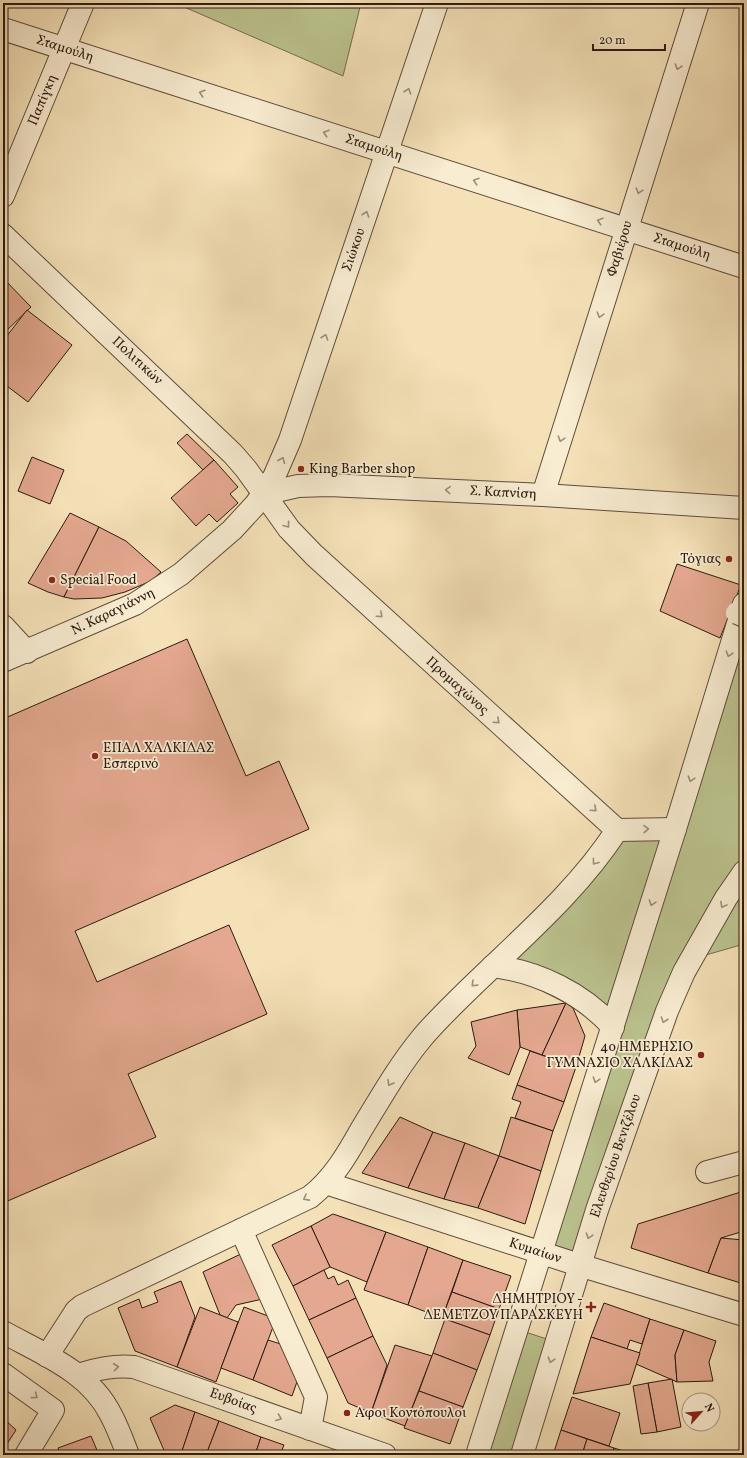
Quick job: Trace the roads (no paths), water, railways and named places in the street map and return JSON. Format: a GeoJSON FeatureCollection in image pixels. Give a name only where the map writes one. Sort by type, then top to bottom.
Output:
{"type":"FeatureCollection","features":[{"type":"Feature","properties":{"kind":"street","name":"Παπίγκη"},"geometry":{"type":"LineString","coordinates":[[3,196],[83,3]]}},
{"type":"Feature","properties":{"kind":"street","name":"Σιώκου"},"geometry":{"type":"LineString","coordinates":[[263,494],[274,477],[290,440],[437,3]]}},
{"type":"Feature","properties":{"kind":"street","name":"Φαβιέρου"},"geometry":{"type":"LineString","coordinates":[[543,495],[698,3]]}},
{"type":"Feature","properties":{"kind":"street","name":"Σταμούλη"},"geometry":{"type":"LineString","coordinates":[[3,29],[744,267]]}},
{"type":"Feature","properties":{"kind":"street","name":"Πολιτικών"},"geometry":{"type":"LineString","coordinates":[[3,235],[224,444],[246,469],[263,494]]}},
{"type":"Feature","properties":{"kind":"street","name":"Σ. Καπνίση"},"geometry":{"type":"LineString","coordinates":[[263,494],[298,486],[329,485],[543,495],[744,508]]}},
{"type":"Feature","properties":{"kind":"street","name":"Ν. Καραγιάννη"},"geometry":{"type":"LineString","coordinates":[[3,661],[136,604],[166,585],[197,562],[232,530],[263,494]]}},
{"type":"Feature","properties":{"kind":"street","name":"Προμαχώνος"},"geometry":{"type":"LineString","coordinates":[[263,494],[289,529],[314,555],[617,830]]}},
{"type":"Feature","properties":{"kind":"street"},"geometry":{"type":"LineString","coordinates":[[476,1455],[675,829],[739,611]]}},
{"type":"Feature","properties":{"kind":"street"},"geometry":{"type":"LineString","coordinates":[[3,626],[27,652]]}},
{"type":"Feature","properties":{"kind":"street"},"geometry":{"type":"LineString","coordinates":[[47,1356],[76,1311],[82,1306],[310,1197],[326,1183],[344,1159],[400,1065],[421,1038],[493,966],[543,919],[586,873],[617,830],[675,829]]}},
{"type":"Feature","properties":{"kind":"street","name":"Ελευθερίου Βενιζέλου"},"geometry":{"type":"LineString","coordinates":[[522,1455],[579,1265],[667,1010],[684,972],[726,898],[744,872]]}},
{"type":"Feature","properties":{"kind":"street"},"geometry":{"type":"LineString","coordinates":[[493,966],[532,975],[569,992],[597,1011],[613,1027]]}},
{"type":"Feature","properties":{"kind":"street"},"geometry":{"type":"LineString","coordinates":[[707,1172],[744,1162]]}},
{"type":"Feature","properties":{"kind":"street","name":"Κυμαίων"},"geometry":{"type":"LineString","coordinates":[[326,1183],[579,1265],[744,1315]]}},
{"type":"Feature","properties":{"kind":"street"},"geometry":{"type":"LineString","coordinates":[[241,1230],[316,1397],[310,1429]]}},
{"type":"Feature","properties":{"kind":"street"},"geometry":{"type":"LineString","coordinates":[[3,1332],[78,1375],[93,1389],[111,1414],[128,1455]]}},
{"type":"Feature","properties":{"kind":"street","name":"Ευβοίας"},"geometry":{"type":"LineString","coordinates":[[78,1375],[110,1367],[134,1367],[385,1455]]}},
{"type":"Feature","properties":{"kind":"street"},"geometry":{"type":"LineString","coordinates":[[3,1374],[53,1410],[26,1455]]}},
{"type":"Feature","properties":{"kind":"place","name":"King Barber shop"},"geometry":{"type":"Point","coordinates":[301,469]}},
{"type":"Feature","properties":{"kind":"place","name":"Τόγιας"},"geometry":{"type":"Point","coordinates":[729,559]}},
{"type":"Feature","properties":{"kind":"place","name":"Special Food"},"geometry":{"type":"Point","coordinates":[52,580]}},
{"type":"Feature","properties":{"kind":"place","name":"ΕΠΑΛ ΧΑΛΚΙΔΑΣ Εσπερινό"},"geometry":{"type":"Point","coordinates":[95,756]}},
{"type":"Feature","properties":{"kind":"place","name":"4ο ΗΜΕΡΗΣΙΟ ΓΥΜΝΑΣΙΟ ΧΑΛΚΙΔΑΣ"},"geometry":{"type":"Point","coordinates":[701,1055]}},
{"type":"Feature","properties":{"kind":"place","name":"ΔΗΜΗΤΡΙΟΥ - ΔΕΜΕΤΖΟΥ ΠΑΡΑΣΚΕΥΗ"},"geometry":{"type":"Point","coordinates":[591,1307]}},
{"type":"Feature","properties":{"kind":"place","name":"Αφοι Κοντόπουλοι"},"geometry":{"type":"Point","coordinates":[347,1413]}}]}
